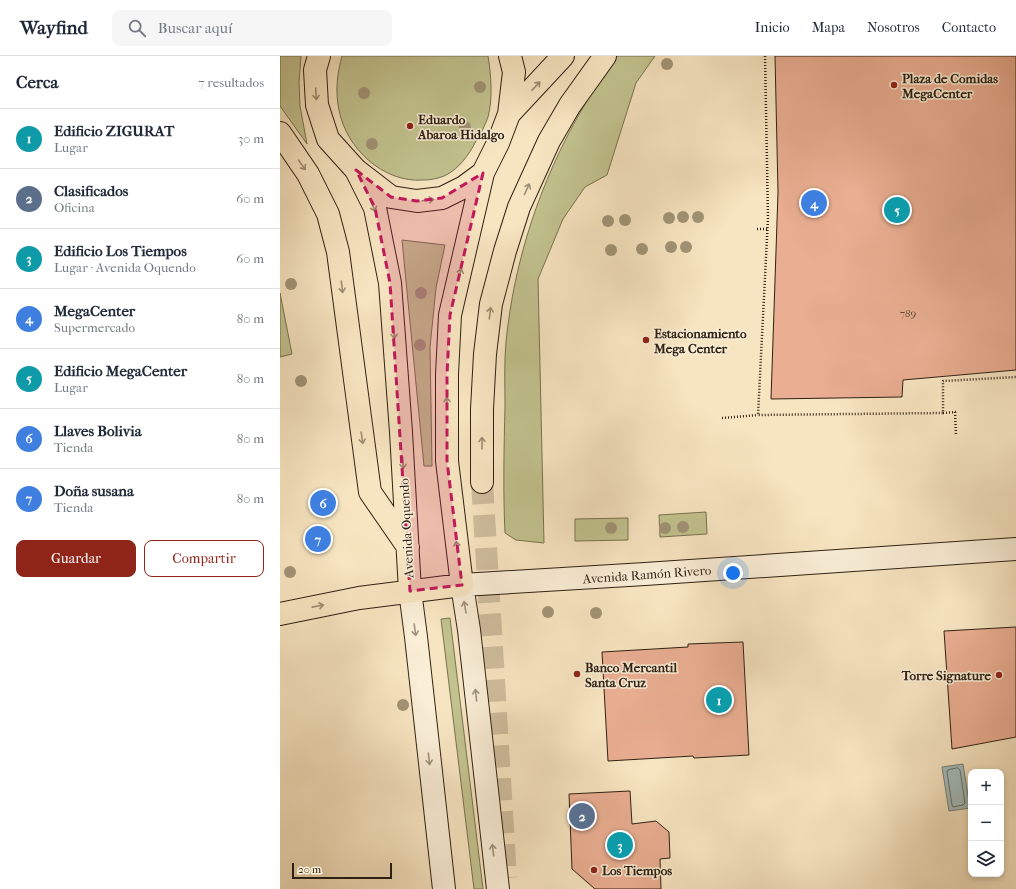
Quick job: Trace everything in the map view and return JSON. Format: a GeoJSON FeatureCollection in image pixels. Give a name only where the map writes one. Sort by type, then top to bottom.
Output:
{"type":"FeatureCollection","features":[{"type":"Feature","properties":{"kind":"main road"},"geometry":{"type":"LineString","coordinates":[[319,56],[315,70],[317,105],[328,139],[356,170],[391,197],[417,201],[442,198],[464,187],[483,172]]}},
{"type":"Feature","properties":{"kind":"main road"},"geometry":{"type":"LineString","coordinates":[[498,889],[469,630],[447,461],[447,374],[450,315],[483,172],[498,143],[509,114],[514,72],[510,56]]}},
{"type":"Feature","properties":{"kind":"main road"},"geometry":{"type":"LineString","coordinates":[[509,114],[563,56]]}},
{"type":"Feature","properties":{"kind":"main road"},"geometry":{"type":"LineString","coordinates":[[482,482],[482,409],[486,354],[491,304],[505,251],[519,207],[549,140],[570,105],[605,56]]}},
{"type":"Feature","properties":{"kind":"main road"},"geometry":{"type":"LineString","coordinates":[[280,133],[308,174],[328,214],[338,252],[370,492],[408,547]]}},
{"type":"Feature","properties":{"kind":"main road","name":"Avenida Oquendo"},"geometry":{"type":"LineString","coordinates":[[356,170],[375,208],[390,283],[401,432],[410,591],[444,889]]}},
{"type":"Feature","properties":{"kind":"main road","name":"Avenida Ramón Rivero"},"geometry":{"type":"LineString","coordinates":[[280,614],[359,598],[462,585],[653,574],[1016,549]]}},
{"type":"Feature","properties":{"kind":"path"},"geometry":{"type":"LineString","coordinates":[[758,415],[768,229],[765,56]]}},
{"type":"Feature","properties":{"kind":"path"},"geometry":{"type":"LineString","coordinates":[[757,229],[768,229]]}},
{"type":"Feature","properties":{"kind":"path"},"geometry":{"type":"LineString","coordinates":[[943,413],[943,381],[1016,377]]}},
{"type":"Feature","properties":{"kind":"path"},"geometry":{"type":"LineString","coordinates":[[722,418],[758,415],[955,412],[956,436]]}},
{"type":"Feature","properties":{"kind":"highlighted area"},"geometry":{"type":"Polygon","coordinates":[[[356,170],[391,197],[417,201],[442,198],[483,173],[450,315],[447,374],[447,461],[462,585],[410,591],[390,283],[375,208],[356,170]]]}},
{"type":"Feature","properties":{"kind":"green space"},"geometry":{"type":"Polygon","coordinates":[[[280,56],[301,56],[299,82],[300,106],[307,144],[280,106],[280,56]]]}},
{"type":"Feature","properties":{"kind":"green space"},"geometry":{"type":"Polygon","coordinates":[[[342,56],[488,56],[491,86],[490,110],[480,135],[463,162],[444,176],[423,180],[394,176],[369,160],[358,150],[349,137],[339,110],[337,83],[342,56]]]}},
{"type":"Feature","properties":{"kind":"green space"},"geometry":{"type":"Polygon","coordinates":[[[617,56],[655,56],[636,83],[607,175],[585,187],[563,219],[538,279],[544,543],[516,540],[505,533],[504,485],[505,350],[515,282],[531,223],[553,166],[581,111],[617,56]]]}},
{"type":"Feature","properties":{"kind":"green space"},"geometry":{"type":"Polygon","coordinates":[[[402,240],[445,245],[436,288],[430,347],[432,466],[424,466],[402,240]]]}},
{"type":"Feature","properties":{"kind":"green space"},"geometry":{"type":"Polygon","coordinates":[[[280,293],[292,354],[280,357],[280,293]]]}},
{"type":"Feature","properties":{"kind":"green space"},"geometry":{"type":"Polygon","coordinates":[[[706,512],[707,534],[660,537],[659,515],[706,512]]]}},
{"type":"Feature","properties":{"kind":"green space"},"geometry":{"type":"Polygon","coordinates":[[[628,518],[628,540],[575,541],[575,519],[628,518]]]}},
{"type":"Feature","properties":{"kind":"green space"},"geometry":{"type":"Polygon","coordinates":[[[450,618],[483,889],[474,889],[441,619],[450,618]]]}},
{"type":"Feature","properties":{"kind":"water"},"geometry":{"type":"Polygon","coordinates":[[[963,764],[968,795],[968,808],[949,811],[942,767],[963,764]]]}},
{"type":"Feature","properties":{"kind":"building"},"geometry":{"type":"Polygon","coordinates":[[[775,56],[1016,56],[1016,370],[903,380],[902,397],[771,399],[778,192],[775,56]]]}},
{"type":"Feature","properties":{"kind":"building"},"geometry":{"type":"Polygon","coordinates":[[[1016,627],[1016,737],[952,749],[944,631],[1016,627]]]}},
{"type":"Feature","properties":{"kind":"building"},"geometry":{"type":"Polygon","coordinates":[[[743,642],[749,755],[694,758],[693,756],[608,761],[602,652],[688,647],[688,644],[743,642]]]}},
{"type":"Feature","properties":{"kind":"building"},"geometry":{"type":"Polygon","coordinates":[[[630,791],[632,824],[656,821],[669,832],[670,858],[660,859],[661,889],[595,889],[572,869],[569,794],[630,791]]]}},
{"type":"Feature","properties":{"kind":"tunnel"},"geometry":{"type":"LineString","coordinates":[[482,482],[506,878]]}},
{"type":"Feature","properties":{"kind":"place","name":"Plaza de Comidas MegaCenter"},"geometry":{"type":"Point","coordinates":[894,85]}},
{"type":"Feature","properties":{"kind":"place","name":"Eduardo Abaroa Hidalgo"},"geometry":{"type":"Point","coordinates":[410,126]}},
{"type":"Feature","properties":{"kind":"place","name":"MegaCenter"},"geometry":{"type":"Point","coordinates":[814,203]}},
{"type":"Feature","properties":{"kind":"place","name":"Edificio MegaCenter"},"geometry":{"type":"Point","coordinates":[897,210]}},
{"type":"Feature","properties":{"kind":"place","name":"Estacionamiento Mega Center"},"geometry":{"type":"Point","coordinates":[646,340]}},
{"type":"Feature","properties":{"kind":"place","name":"Llaves Bolivia"},"geometry":{"type":"Point","coordinates":[323,503]}},
{"type":"Feature","properties":{"kind":"place","name":"Doña susana"},"geometry":{"type":"Point","coordinates":[318,539]}},
{"type":"Feature","properties":{"kind":"place","name":"Banco Mercantil Santa Cruz"},"geometry":{"type":"Point","coordinates":[577,674]}},
{"type":"Feature","properties":{"kind":"place","name":"Torre Signature"},"geometry":{"type":"Point","coordinates":[999,675]}},
{"type":"Feature","properties":{"kind":"place","name":"Edificio ZIGURAT"},"geometry":{"type":"Point","coordinates":[719,700]}},
{"type":"Feature","properties":{"kind":"place","name":"Clasificados"},"geometry":{"type":"Point","coordinates":[582,816]}},
{"type":"Feature","properties":{"kind":"place","name":"Edificio Los Tiempos"},"geometry":{"type":"Point","coordinates":[620,845]}},
{"type":"Feature","properties":{"kind":"place","name":"Los Tiempos"},"geometry":{"type":"Point","coordinates":[594,870]}}]}
